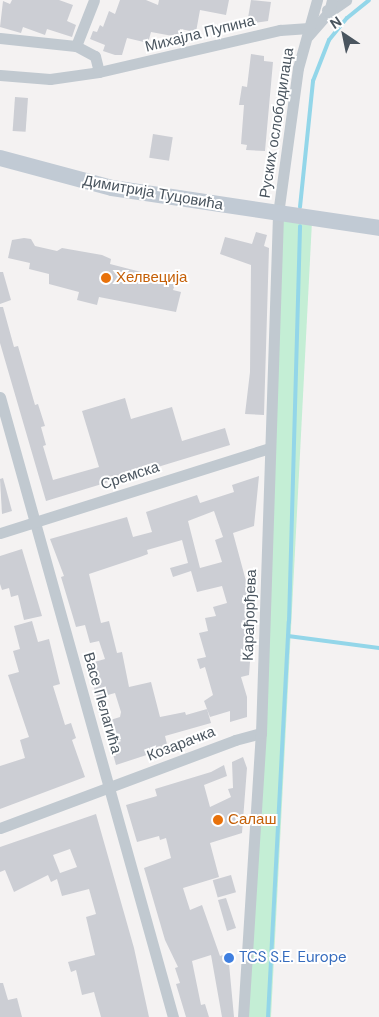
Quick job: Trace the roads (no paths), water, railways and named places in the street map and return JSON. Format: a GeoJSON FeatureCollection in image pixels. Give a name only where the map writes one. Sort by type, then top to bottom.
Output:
{"type":"FeatureCollection","features":[{"type":"Feature","properties":{"kind":"street"},"geometry":{"type":"LineString","coordinates":[[76,46],[94,0]]}},
{"type":"Feature","properties":{"kind":"street","name":"Руских ослободилаца"},"geometry":{"type":"LineString","coordinates":[[319,0],[329,12]]}},
{"type":"Feature","properties":{"kind":"street","name":"Руских ослободилаца"},"geometry":{"type":"LineString","coordinates":[[278,214],[298,68],[319,0]]}},
{"type":"Feature","properties":{"kind":"street","name":"Руских ослободилаца"},"geometry":{"type":"LineString","coordinates":[[308,32],[329,12],[332,0]]}},
{"type":"Feature","properties":{"kind":"street"},"geometry":{"type":"LineString","coordinates":[[329,12],[346,0]]}},
{"type":"Feature","properties":{"kind":"street","name":"Михајла Пупина"},"geometry":{"type":"LineString","coordinates":[[0,76],[50,79],[99,72],[286,29],[308,32]]}},
{"type":"Feature","properties":{"kind":"street"},"geometry":{"type":"LineString","coordinates":[[0,38],[76,46],[95,56],[99,72]]}},
{"type":"Feature","properties":{"kind":"street","name":"Димитрија Туцовића"},"geometry":{"type":"LineString","coordinates":[[0,158],[112,188],[379,228]]}},
{"type":"Feature","properties":{"kind":"street","name":"Карађорђева"},"geometry":{"type":"LineString","coordinates":[[243,1017],[261,733],[278,214]]}},
{"type":"Feature","properties":{"kind":"street","name":"Васе Пелагића"},"geometry":{"type":"LineString","coordinates":[[0,397],[173,1017]]}},
{"type":"Feature","properties":{"kind":"street","name":"Сремска"},"geometry":{"type":"LineString","coordinates":[[0,532],[269,448]]}},
{"type":"Feature","properties":{"kind":"street","name":"Козарачка"},"geometry":{"type":"LineString","coordinates":[[0,828],[235,740],[261,733]]}},
{"type":"Feature","properties":{"kind":"waterway"},"geometry":{"type":"LineString","coordinates":[[300,207],[313,81],[329,40],[347,18],[369,0]]}},
{"type":"Feature","properties":{"kind":"waterway"},"geometry":{"type":"LineString","coordinates":[[268,1017],[289,622],[300,226]]}},
{"type":"Feature","properties":{"kind":"waterway"},"geometry":{"type":"LineString","coordinates":[[288,636],[379,648]]}},
{"type":"Feature","properties":{"kind":"place","name":"Хелвеција"},"geometry":{"type":"Point","coordinates":[106,278]}},
{"type":"Feature","properties":{"kind":"place","name":"Салаш"},"geometry":{"type":"Point","coordinates":[218,820]}},
{"type":"Feature","properties":{"kind":"place","name":"TCS S.E. Europe"},"geometry":{"type":"Point","coordinates":[229,958]}}]}
